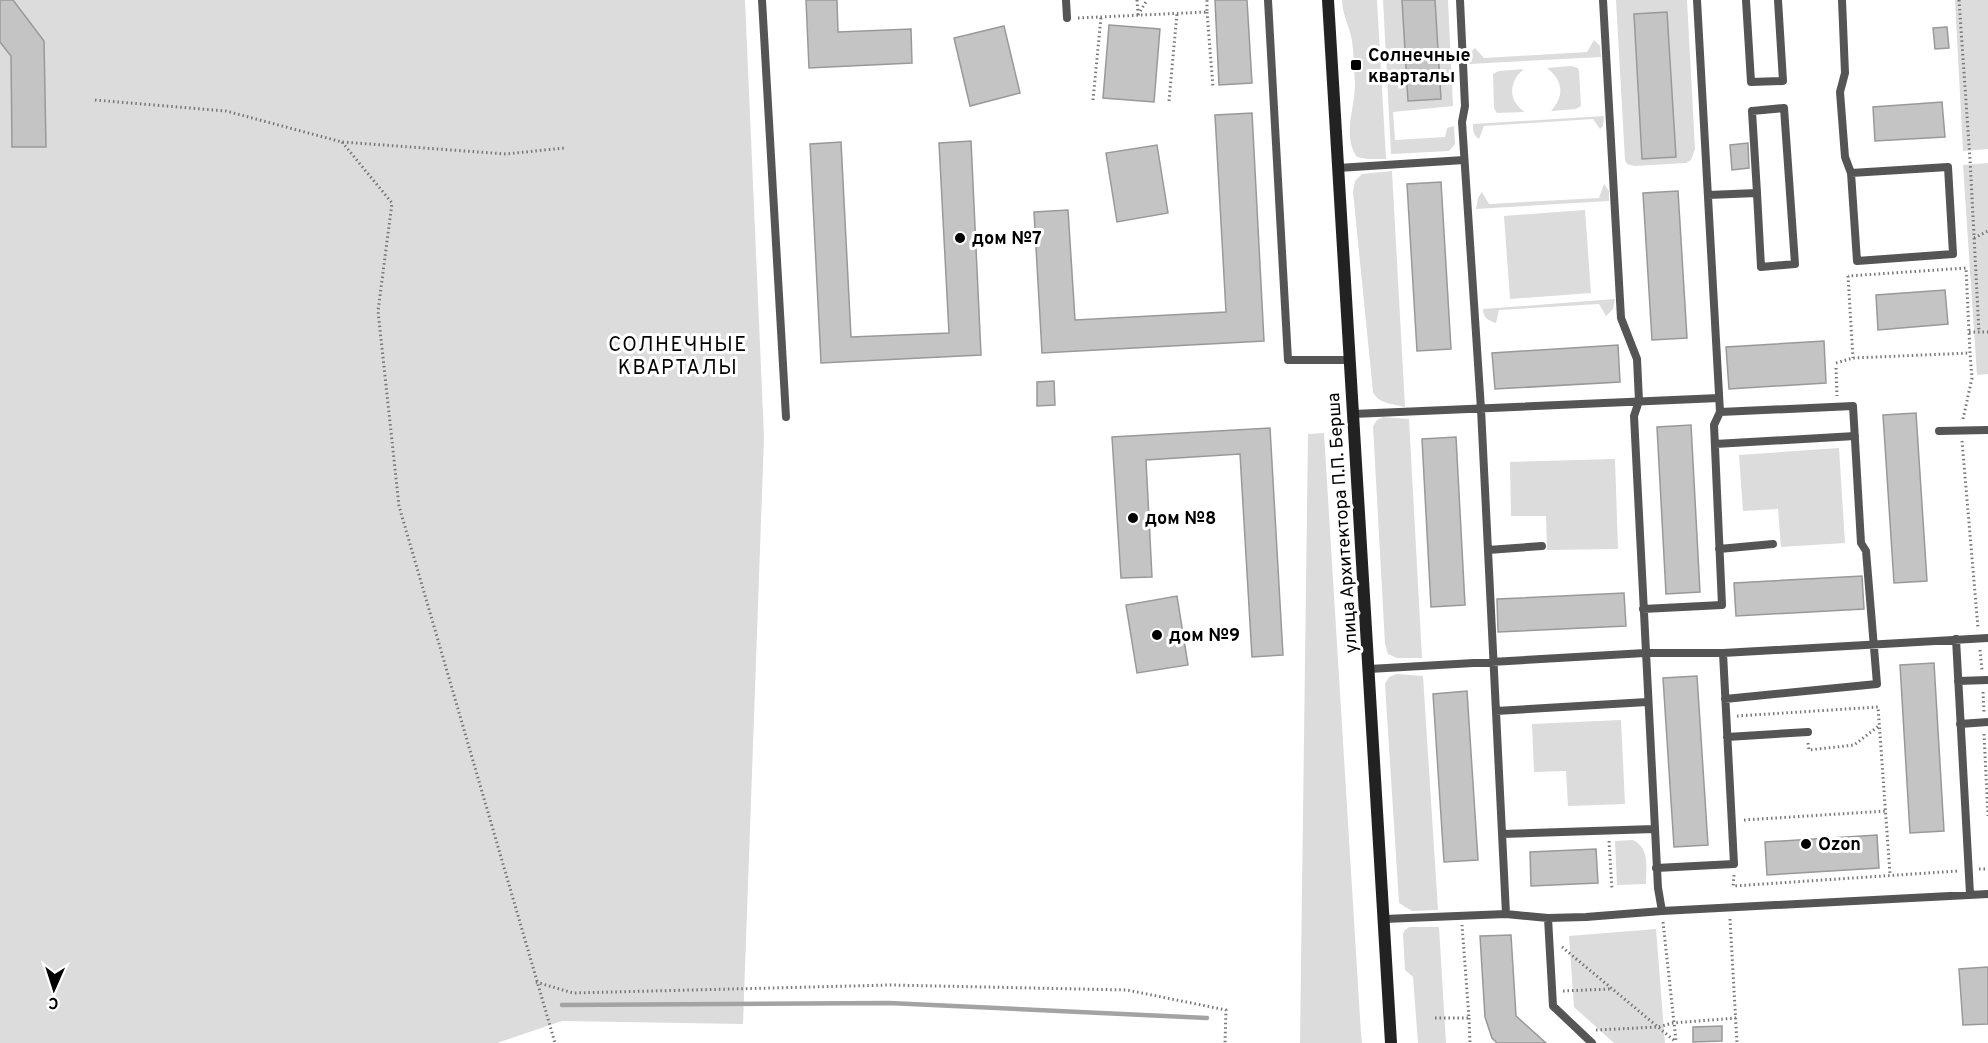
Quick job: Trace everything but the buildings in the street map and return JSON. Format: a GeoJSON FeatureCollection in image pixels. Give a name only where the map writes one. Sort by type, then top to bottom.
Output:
{"type":"FeatureCollection","features":[{"type":"Feature","properties":{"kind":"street","name":"улица Архитектора П.П. Берша"},"geometry":{"type":"LineString","coordinates":[[1328,0],[1391,1043]]}},
{"type":"Feature","properties":{"kind":"lane"},"geometry":{"type":"LineString","coordinates":[[762,0],[786,417]]}},
{"type":"Feature","properties":{"kind":"lane"},"geometry":{"type":"LineString","coordinates":[[1066,0],[1067,18]]}},
{"type":"Feature","properties":{"kind":"lane"},"geometry":{"type":"LineString","coordinates":[[1268,0],[1288,360],[1350,360]]}},
{"type":"Feature","properties":{"kind":"lane"},"geometry":{"type":"LineString","coordinates":[[1460,0],[1465,106],[1462,122],[1481,409],[1506,914]]}},
{"type":"Feature","properties":{"kind":"lane"},"geometry":{"type":"LineString","coordinates":[[1603,0],[1622,318],[1637,359],[1639,401],[1634,416],[1656,868],[1662,911]]}},
{"type":"Feature","properties":{"kind":"lane"},"geometry":{"type":"LineString","coordinates":[[1643,609],[1722,605],[1714,425],[1720,412],[1697,0]]}},
{"type":"Feature","properties":{"kind":"lane"},"geometry":{"type":"LineString","coordinates":[[1746,0],[1751,82],[1783,81],[1778,0]]}},
{"type":"Feature","properties":{"kind":"lane"},"geometry":{"type":"LineString","coordinates":[[1842,0],[1845,73],[1840,92],[1845,157],[1851,173],[1857,261],[1953,255],[1948,167],[1851,173]]}},
{"type":"Feature","properties":{"kind":"lane"},"geometry":{"type":"LineString","coordinates":[[1784,108],[1795,264],[1761,267],[1757,193],[1752,111],[1784,108]]}},
{"type":"Feature","properties":{"kind":"lane"},"geometry":{"type":"LineString","coordinates":[[1338,168],[1464,160]]}},
{"type":"Feature","properties":{"kind":"lane"},"geometry":{"type":"LineString","coordinates":[[1708,195],[1757,193]]}},
{"type":"Feature","properties":{"kind":"lane"},"geometry":{"type":"LineString","coordinates":[[1353,414],[1719,398]]}},
{"type":"Feature","properties":{"kind":"lane"},"geometry":{"type":"LineString","coordinates":[[1720,412],[1853,406],[1861,543],[1866,551],[1877,684],[1725,699]]}},
{"type":"Feature","properties":{"kind":"lane"},"geometry":{"type":"LineString","coordinates":[[1940,431],[1988,430]]}},
{"type":"Feature","properties":{"kind":"lane"},"geometry":{"type":"LineString","coordinates":[[1715,444],[1855,436]]}},
{"type":"Feature","properties":{"kind":"lane"},"geometry":{"type":"LineString","coordinates":[[1719,549],[1773,544]]}},
{"type":"Feature","properties":{"kind":"lane"},"geometry":{"type":"LineString","coordinates":[[1488,550],[1542,546]]}},
{"type":"Feature","properties":{"kind":"lane"},"geometry":{"type":"LineString","coordinates":[[1369,669],[1645,653],[1723,653],[1983,638]]}},
{"type":"Feature","properties":{"kind":"lane"},"geometry":{"type":"LineString","coordinates":[[1956,639],[1970,894]]}},
{"type":"Feature","properties":{"kind":"lane"},"geometry":{"type":"LineString","coordinates":[[1656,868],[1734,864],[1723,653]]}},
{"type":"Feature","properties":{"kind":"lane"},"geometry":{"type":"LineString","coordinates":[[1958,681],[1988,680]]}},
{"type":"Feature","properties":{"kind":"lane"},"geometry":{"type":"LineString","coordinates":[[1496,711],[1647,702]]}},
{"type":"Feature","properties":{"kind":"lane"},"geometry":{"type":"LineString","coordinates":[[1960,724],[1988,722]]}},
{"type":"Feature","properties":{"kind":"lane"},"geometry":{"type":"LineString","coordinates":[[1727,737],[1808,732]]}},
{"type":"Feature","properties":{"kind":"lane"},"geometry":{"type":"LineString","coordinates":[[1502,834],[1654,829]]}},
{"type":"Feature","properties":{"kind":"lane"},"geometry":{"type":"LineString","coordinates":[[1384,920],[1506,914],[1548,918],[1988,894]]}},
{"type":"Feature","properties":{"kind":"lane"},"geometry":{"type":"LineString","coordinates":[[1548,918],[1553,1006],[1592,1043]]}},
{"type":"Feature","properties":{"kind":"path"},"geometry":{"type":"LineString","coordinates":[[1137,0],[1138,15]]}},
{"type":"Feature","properties":{"kind":"path"},"geometry":{"type":"LineString","coordinates":[[1138,15],[1147,0]]}},
{"type":"Feature","properties":{"kind":"path"},"geometry":{"type":"LineString","coordinates":[[1206,0],[1213,87]]}},
{"type":"Feature","properties":{"kind":"path"},"geometry":{"type":"LineString","coordinates":[[1959,0],[1979,332]]}},
{"type":"Feature","properties":{"kind":"path"},"geometry":{"type":"LineString","coordinates":[[1067,18],[1207,12]]}},
{"type":"Feature","properties":{"kind":"path"},"geometry":{"type":"LineString","coordinates":[[1169,102],[1177,13]]}},
{"type":"Feature","properties":{"kind":"path"},"geometry":{"type":"LineString","coordinates":[[1093,100],[1101,17]]}},
{"type":"Feature","properties":{"kind":"path"},"geometry":{"type":"LineString","coordinates":[[95,100],[226,111],[342,142],[506,154],[564,148]]}},
{"type":"Feature","properties":{"kind":"path"},"geometry":{"type":"LineString","coordinates":[[342,142],[392,203],[378,311],[399,506],[555,1043]]}},
{"type":"Feature","properties":{"kind":"path"},"geometry":{"type":"LineString","coordinates":[[1974,238],[1988,231]]}},
{"type":"Feature","properties":{"kind":"path"},"geometry":{"type":"LineString","coordinates":[[1853,358],[1848,276],[1857,261]]}},
{"type":"Feature","properties":{"kind":"path"},"geometry":{"type":"LineString","coordinates":[[1848,276],[1966,268],[1972,378],[1961,430],[1983,638]]}},
{"type":"Feature","properties":{"kind":"path"},"geometry":{"type":"LineString","coordinates":[[1969,332],[1988,332]]}},
{"type":"Feature","properties":{"kind":"path"},"geometry":{"type":"LineString","coordinates":[[1838,406],[1836,366],[1853,358],[1970,353]]}},
{"type":"Feature","properties":{"kind":"path"},"geometry":{"type":"LineString","coordinates":[[1726,716],[1878,707],[1890,874]]}},
{"type":"Feature","properties":{"kind":"path"},"geometry":{"type":"LineString","coordinates":[[1807,711],[1809,750],[1854,745],[1880,725]]}},
{"type":"Feature","properties":{"kind":"path"},"geometry":{"type":"LineString","coordinates":[[1732,821],[1886,811]]}},
{"type":"Feature","properties":{"kind":"path"},"geometry":{"type":"LineString","coordinates":[[1609,838],[1612,890]]}},
{"type":"Feature","properties":{"kind":"path"},"geometry":{"type":"LineString","coordinates":[[1734,864],[1733,886],[1988,869]]}},
{"type":"Feature","properties":{"kind":"path"},"geometry":{"type":"LineString","coordinates":[[1730,907],[1737,1043]]}},
{"type":"Feature","properties":{"kind":"path"},"geometry":{"type":"LineString","coordinates":[[1662,911],[1676,1043]]}},
{"type":"Feature","properties":{"kind":"path"},"geometry":{"type":"LineString","coordinates":[[1462,916],[1470,1043]]}},
{"type":"Feature","properties":{"kind":"path"},"geometry":{"type":"LineString","coordinates":[[1549,936],[1676,1043]]}},
{"type":"Feature","properties":{"kind":"path"},"geometry":{"type":"LineString","coordinates":[[536,982],[573,993],[890,985],[1127,990],[1226,1010],[1225,1043]]}},
{"type":"Feature","properties":{"kind":"path"},"geometry":{"type":"LineString","coordinates":[[1552,992],[1612,989]]}},
{"type":"Feature","properties":{"kind":"path"},"geometry":{"type":"LineString","coordinates":[[1435,1018],[1469,1018]]}},
{"type":"Feature","properties":{"kind":"path"},"geometry":{"type":"LineString","coordinates":[[1579,1031],[1658,1027],[1673,1023],[1736,1018]]}},
{"type":"Feature","properties":{"kind":"shaded area"},"geometry":{"type":"Polygon","coordinates":[[[0,0],[745,0],[764,437],[743,1024],[562,1021],[497,1043],[0,1043],[0,0]]]}},
{"type":"Feature","properties":{"kind":"shaded area"},"geometry":{"type":"Polygon","coordinates":[[[1342,0],[1377,0],[1386,159],[1357,157],[1350,140],[1355,84],[1354,57],[1342,0]]]}},
{"type":"Feature","properties":{"kind":"shaded area"},"geometry":{"type":"Polygon","coordinates":[[[1383,0],[1402,0],[1408,101],[1441,99],[1435,0],[1448,0],[1453,106],[1393,112],[1395,140],[1445,137],[1447,128],[1454,126],[1455,144],[1449,151],[1391,154],[1383,0]]]}},
{"type":"Feature","properties":{"kind":"shaded area"},"geometry":{"type":"Polygon","coordinates":[[[1616,0],[1687,0],[1695,149],[1691,160],[1686,163],[1634,166],[1627,164],[1616,0]],[[1667,12],[1634,14],[1642,158],[1676,156],[1667,12]]]}},
{"type":"Feature","properties":{"kind":"shaded area"},"geometry":{"type":"Polygon","coordinates":[[[1955,0],[1988,0],[1988,149],[1963,151],[1955,0]]]}},
{"type":"Feature","properties":{"kind":"shaded area"},"geometry":{"type":"Polygon","coordinates":[[[1594,40],[1600,46],[1601,57],[1469,64],[1471,52],[1475,48],[1484,58],[1587,52],[1594,40]]]}},
{"type":"Feature","properties":{"kind":"shaded area"},"geometry":{"type":"Polygon","coordinates":[[[1571,66],[1578,68],[1579,71],[1581,106],[1576,109],[1551,111],[1559,100],[1560,88],[1556,78],[1547,68],[1571,66]]]}},
{"type":"Feature","properties":{"kind":"shaded area"},"geometry":{"type":"Polygon","coordinates":[[[1524,69],[1515,80],[1512,91],[1515,102],[1525,112],[1497,113],[1494,108],[1493,74],[1499,71],[1524,69]]]}},
{"type":"Feature","properties":{"kind":"shaded area"},"geometry":{"type":"Polygon","coordinates":[[[1604,116],[1603,126],[1600,129],[1593,119],[1484,126],[1479,139],[1473,129],[1473,124],[1604,116]]]}},
{"type":"Feature","properties":{"kind":"shaded area"},"geometry":{"type":"Polygon","coordinates":[[[1988,163],[1988,374],[1977,375],[1963,165],[1988,163]]]}},
{"type":"Feature","properties":{"kind":"shaded area"},"geometry":{"type":"Polygon","coordinates":[[[1392,171],[1405,407],[1382,401],[1373,392],[1353,192],[1355,181],[1362,174],[1392,171]]]}},
{"type":"Feature","properties":{"kind":"shaded area"},"geometry":{"type":"Polygon","coordinates":[[[1604,184],[1609,191],[1609,201],[1476,209],[1482,192],[1489,204],[1599,198],[1604,184]]]}},
{"type":"Feature","properties":{"kind":"shaded area"},"geometry":{"type":"Polygon","coordinates":[[[1585,210],[1591,293],[1510,299],[1504,216],[1585,210]]]}},
{"type":"Feature","properties":{"kind":"shaded area"},"geometry":{"type":"Polygon","coordinates":[[[1615,299],[1613,309],[1606,316],[1599,304],[1499,310],[1496,323],[1487,318],[1483,312],[1483,309],[1615,299]]]}},
{"type":"Feature","properties":{"kind":"shaded area"},"geometry":{"type":"Polygon","coordinates":[[[1383,417],[1409,419],[1422,658],[1397,658],[1388,654],[1385,644],[1373,426],[1383,417]]]}},
{"type":"Feature","properties":{"kind":"shaded area"},"geometry":{"type":"Polygon","coordinates":[[[1324,433],[1362,1043],[1300,1043],[1308,434],[1324,433]]]}},
{"type":"Feature","properties":{"kind":"shaded area"},"geometry":{"type":"Polygon","coordinates":[[[1839,448],[1845,543],[1781,547],[1778,509],[1743,511],[1739,455],[1839,448]]]}},
{"type":"Feature","properties":{"kind":"shaded area"},"geometry":{"type":"Polygon","coordinates":[[[1615,459],[1618,549],[1547,550],[1546,516],[1511,516],[1510,462],[1615,459]]]}},
{"type":"Feature","properties":{"kind":"shaded area"},"geometry":{"type":"Polygon","coordinates":[[[1396,674],[1423,676],[1438,910],[1412,911],[1399,903],[1385,684],[1389,677],[1396,674]]]}},
{"type":"Feature","properties":{"kind":"shaded area"},"geometry":{"type":"Polygon","coordinates":[[[1621,720],[1625,804],[1568,806],[1566,771],[1534,772],[1532,724],[1621,720]]]}},
{"type":"Feature","properties":{"kind":"shaded area"},"geometry":{"type":"Polygon","coordinates":[[[1633,840],[1645,853],[1646,884],[1617,885],[1615,841],[1633,840]]]}},
{"type":"Feature","properties":{"kind":"shaded area"},"geometry":{"type":"Polygon","coordinates":[[[1409,927],[1439,927],[1446,1043],[1418,1043],[1413,977],[1405,970],[1403,935],[1409,927]]]}},
{"type":"Feature","properties":{"kind":"shaded area"},"geometry":{"type":"Polygon","coordinates":[[[1656,929],[1665,1043],[1614,1043],[1574,1007],[1569,936],[1656,929]]]}},
{"type":"Feature","properties":{"kind":"waterway"},"geometry":{"type":"LineString","coordinates":[[562,1005],[889,1003],[1207,1018]]}},
{"type":"Feature","properties":{"kind":"place","name":"Солнечные кварталы"},"geometry":{"type":"Point","coordinates":[1356,65]}},
{"type":"Feature","properties":{"kind":"place","name":"дом №7"},"geometry":{"type":"Point","coordinates":[960,238]}},
{"type":"Feature","properties":{"kind":"place","name":"дом №8"},"geometry":{"type":"Point","coordinates":[1133,518]}},
{"type":"Feature","properties":{"kind":"place","name":"дом №9"},"geometry":{"type":"Point","coordinates":[1157,635]}},
{"type":"Feature","properties":{"kind":"place","name":"Ozon"},"geometry":{"type":"Point","coordinates":[1806,844]}},
{"type":"Feature","properties":{"kind":"district","name":"СОЛНЕЧНЫЕ КВАРТАЛЫ"},"geometry":{"type":"Point","coordinates":[678,356]}}]}
